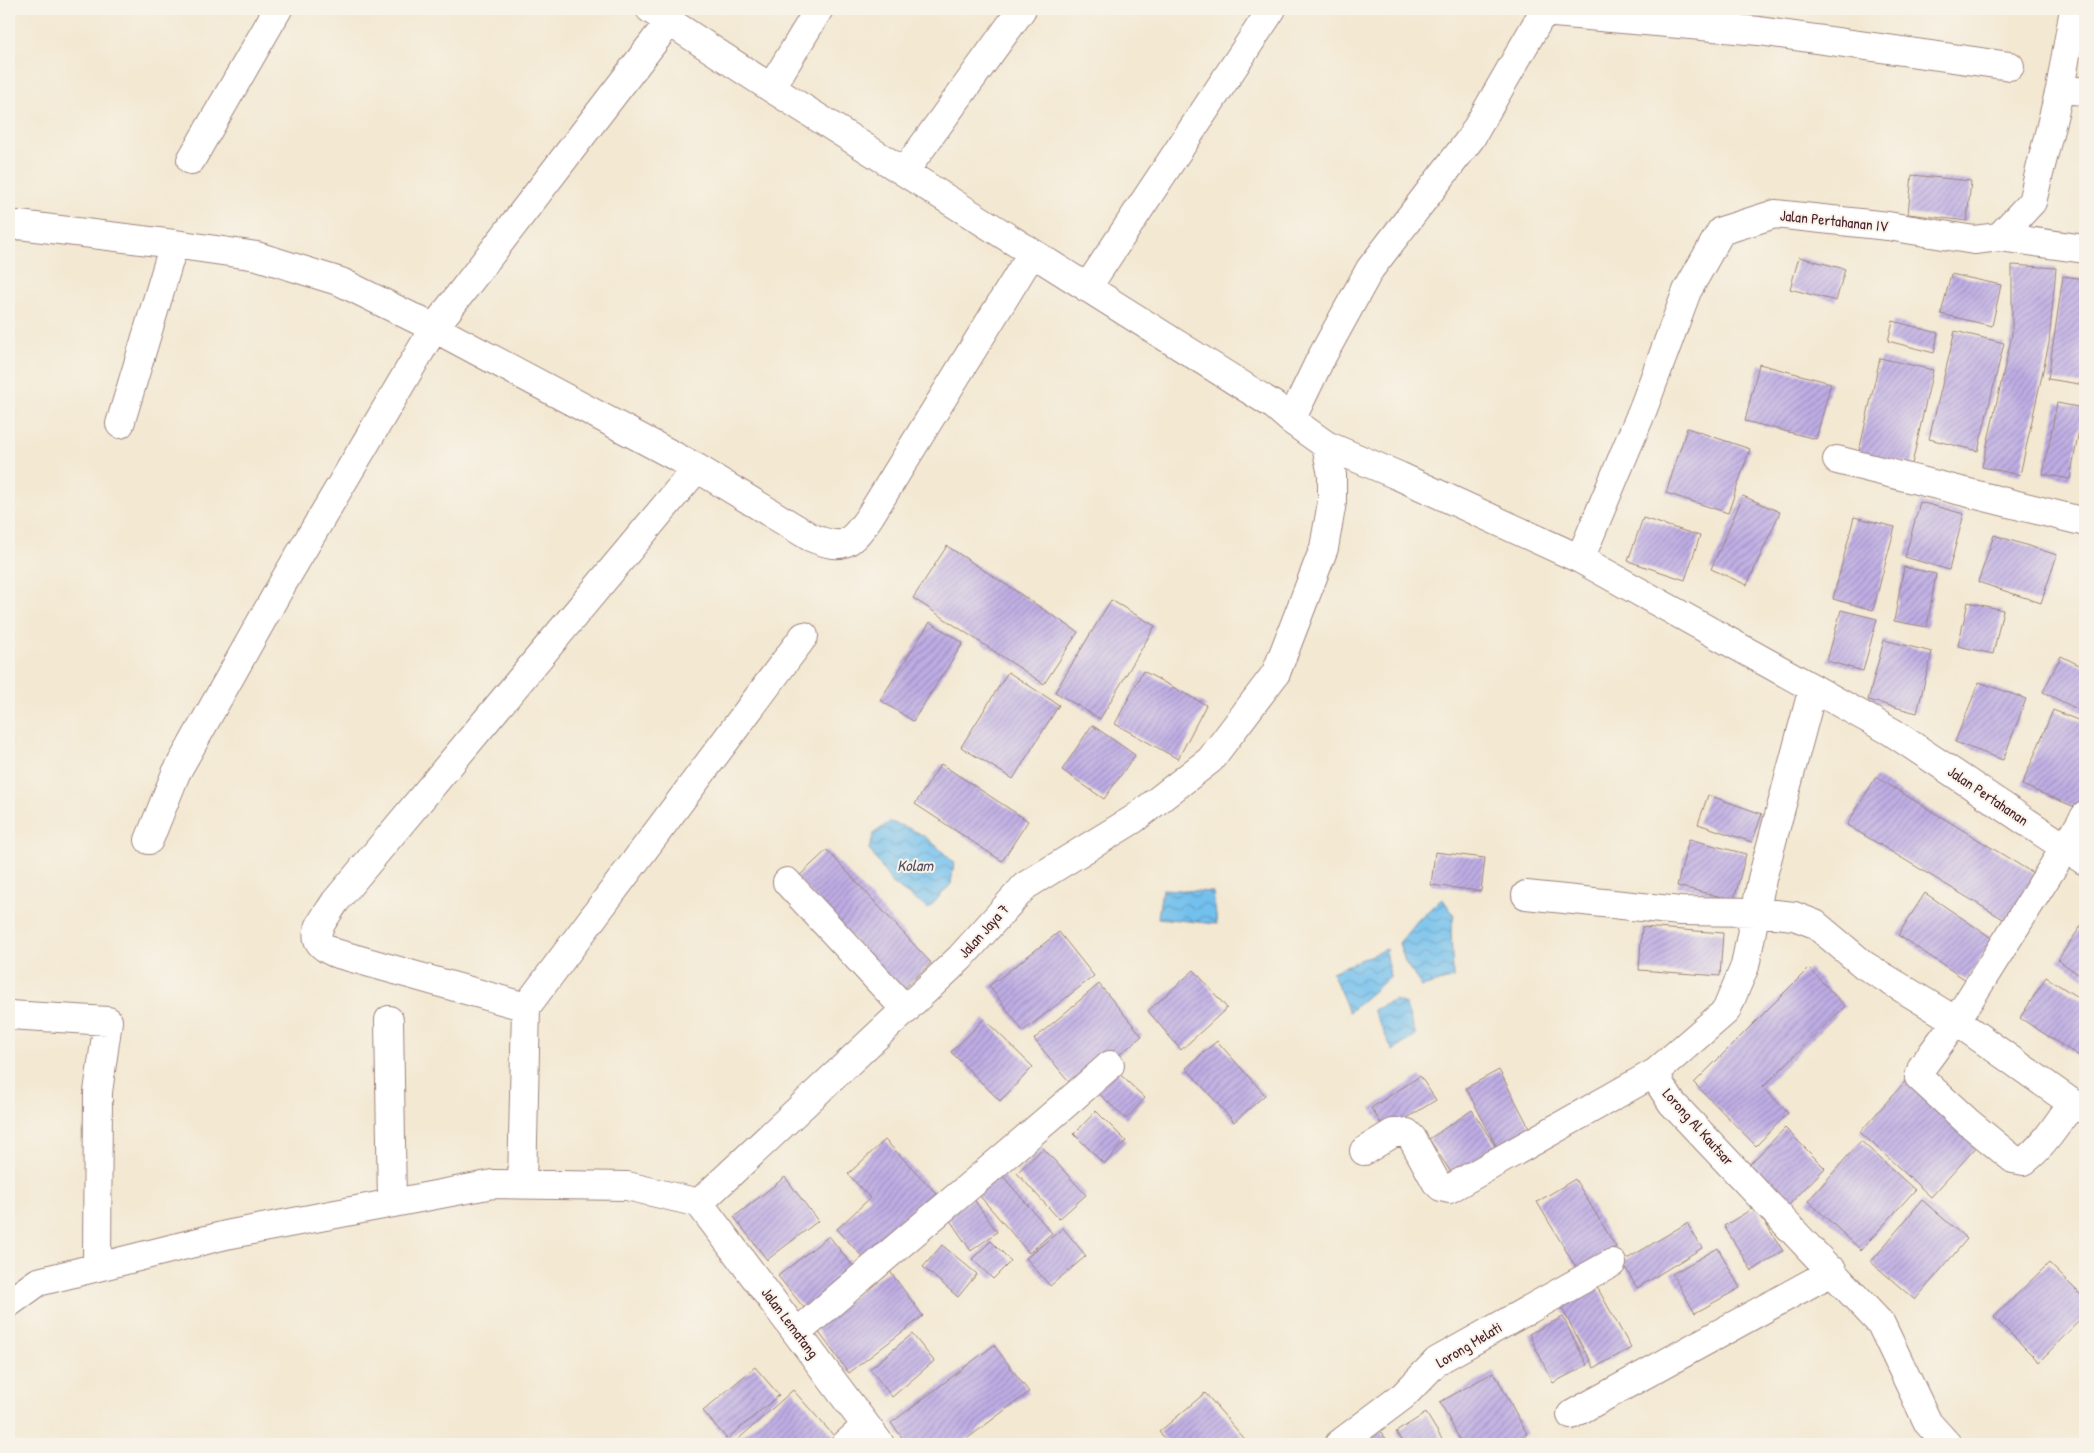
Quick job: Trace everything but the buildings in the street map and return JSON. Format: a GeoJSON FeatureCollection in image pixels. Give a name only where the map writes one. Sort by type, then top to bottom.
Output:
{"type":"FeatureCollection","features":[{"type":"Feature","properties":{"kind":"street"},"geometry":{"type":"LineString","coordinates":[[191,160],[278,9]]}},
{"type":"Feature","properties":{"kind":"street"},"geometry":{"type":"LineString","coordinates":[[771,88],[819,9]]}},
{"type":"Feature","properties":{"kind":"street"},"geometry":{"type":"LineString","coordinates":[[904,172],[1022,9]]}},
{"type":"Feature","properties":{"kind":"street"},"geometry":{"type":"LineString","coordinates":[[1087,288],[1272,9]]}},
{"type":"Feature","properties":{"kind":"street"},"geometry":{"type":"LineString","coordinates":[[1999,237],[2032,202],[2073,90],[2074,9]]}},
{"type":"Feature","properties":{"kind":"street"},"geometry":{"type":"LineString","coordinates":[[1291,420],[1320,360],[1370,269],[1471,138],[1544,10],[1760,31],[2010,66]]}},
{"type":"Feature","properties":{"kind":"street"},"geometry":{"type":"LineString","coordinates":[[149,840],[176,773],[284,581],[434,328],[659,15]]}},
{"type":"Feature","properties":{"kind":"street","name":"Jalan Pertahanan"},"geometry":{"type":"LineString","coordinates":[[659,15],[771,88],[1275,406],[1326,445],[1399,476],[1580,559],[1892,732],[2076,854]]}},
{"type":"Feature","properties":{"kind":"street","name":"Jalan Pertahanan IV"},"geometry":{"type":"LineString","coordinates":[[1580,559],[1642,409],[1687,291],[1721,231],[1775,214],[1888,226],[1974,240],[1999,237],[2085,249]]}},
{"type":"Feature","properties":{"kind":"street"},"geometry":{"type":"LineString","coordinates":[[9,227],[19,225],[257,256],[341,282],[434,328],[696,468],[810,537],[830,545],[847,544],[856,536],[870,516],[1032,253]]}},
{"type":"Feature","properties":{"kind":"street"},"geometry":{"type":"LineString","coordinates":[[120,424],[174,244]]}},
{"type":"Feature","properties":{"kind":"street","name":"Jalan Jaya 7"},"geometry":{"type":"LineString","coordinates":[[699,1203],[960,958],[1025,886],[1134,819],[1210,760],[1276,673],[1324,548],[1332,502],[1332,475],[1326,445]]}},
{"type":"Feature","properties":{"kind":"street"},"geometry":{"type":"LineString","coordinates":[[1837,460],[2085,522]]}},
{"type":"Feature","properties":{"kind":"street"},"geometry":{"type":"LineString","coordinates":[[526,1007],[335,953],[324,948],[319,943],[317,937],[318,930],[335,902],[696,468]]}},
{"type":"Feature","properties":{"kind":"street"},"geometry":{"type":"LineString","coordinates":[[522,1184],[526,1007],[804,636]]}},
{"type":"Feature","properties":{"kind":"street","name":"Lorong Al Kautsar"},"geometry":{"type":"LineString","coordinates":[[1813,688],[1762,879],[1745,966],[1726,1011],[1656,1072],[1661,1086],[1672,1103],[1881,1324],[1928,1423],[1947,1444]]}},
{"type":"Feature","properties":{"kind":"street"},"geometry":{"type":"LineString","coordinates":[[1526,895],[1680,911],[1756,912],[1794,916],[1815,924],[1864,965],[1956,1021],[2079,1107],[2024,1161],[2013,1159],[1968,1122],[1919,1077],[1922,1067],[1956,1021],[2076,854],[2085,816]]}},
{"type":"Feature","properties":{"kind":"street"},"geometry":{"type":"LineString","coordinates":[[787,882],[906,1010]]}},
{"type":"Feature","properties":{"kind":"street"},"geometry":{"type":"LineString","coordinates":[[9,1015],[108,1020],[98,1092],[97,1267]]}},
{"type":"Feature","properties":{"kind":"street"},"geometry":{"type":"LineString","coordinates":[[389,1020],[392,1204]]}},
{"type":"Feature","properties":{"kind":"street"},"geometry":{"type":"LineString","coordinates":[[798,1332],[909,1236],[1018,1146],[1110,1065]]}},
{"type":"Feature","properties":{"kind":"street"},"geometry":{"type":"LineString","coordinates":[[1364,1150],[1393,1133],[1407,1134],[1412,1138],[1436,1182],[1441,1187],[1449,1189],[1656,1072]]}},
{"type":"Feature","properties":{"kind":"street"},"geometry":{"type":"LineString","coordinates":[[9,1303],[38,1282],[226,1235],[493,1184],[627,1186],[699,1203]]}},
{"type":"Feature","properties":{"kind":"street","name":"Jalan Lematang"},"geometry":{"type":"LineString","coordinates":[[699,1203],[798,1332],[873,1435]]}},
{"type":"Feature","properties":{"kind":"street","name":"Lorong Melati"},"geometry":{"type":"LineString","coordinates":[[1339,1444],[1403,1396],[1437,1361],[1612,1263]]}},
{"type":"Feature","properties":{"kind":"street"},"geometry":{"type":"LineString","coordinates":[[1571,1415],[1832,1271]]}},
{"type":"Feature","properties":{"kind":"street"},"geometry":{"type":"LineString","coordinates":[[846,1444],[873,1435]]}},
{"type":"Feature","properties":{"kind":"water","name":"Kolam"},"geometry":{"type":"Polygon","coordinates":[[[890,822],[901,825],[925,837],[954,863],[951,884],[928,909],[892,883],[869,849],[874,833],[890,822]]]}},
{"type":"Feature","properties":{"kind":"water"},"geometry":{"type":"Polygon","coordinates":[[[1162,889],[1213,892],[1217,924],[1158,918],[1162,889]]]}},
{"type":"Feature","properties":{"kind":"water"},"geometry":{"type":"Polygon","coordinates":[[[1442,898],[1454,915],[1451,931],[1453,978],[1422,987],[1405,962],[1399,943],[1418,920],[1442,898]]]}},
{"type":"Feature","properties":{"kind":"water"},"geometry":{"type":"Polygon","coordinates":[[[1386,949],[1390,977],[1349,1012],[1332,972],[1386,949]]]}},
{"type":"Feature","properties":{"kind":"water"},"geometry":{"type":"Polygon","coordinates":[[[1395,1000],[1405,1004],[1416,1035],[1393,1051],[1373,1010],[1395,1000]]]}}]}
